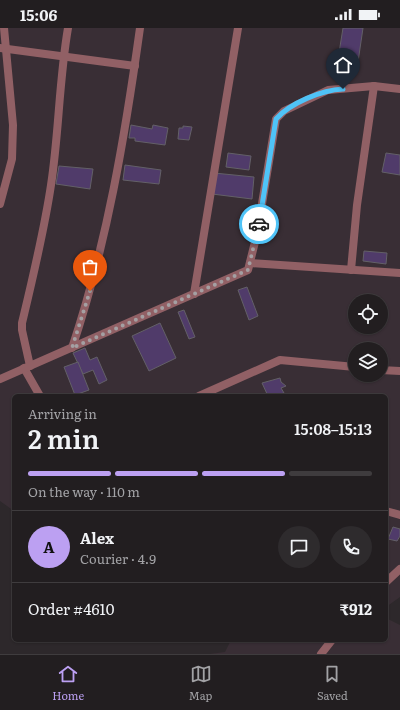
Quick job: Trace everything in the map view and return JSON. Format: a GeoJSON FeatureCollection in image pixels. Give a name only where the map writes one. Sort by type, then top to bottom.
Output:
{"type":"FeatureCollection","features":[{"type":"Feature","properties":{"kind":"street"},"geometry":{"type":"LineString","coordinates":[[0,204],[12,159],[14,125],[3,48],[4,28]]}},
{"type":"Feature","properties":{"kind":"street"},"geometry":{"type":"LineString","coordinates":[[39,394],[27,367],[22,323],[36,266],[51,185],[63,56],[68,28]]}},
{"type":"Feature","properties":{"kind":"street"},"geometry":{"type":"LineString","coordinates":[[72,348],[86,306],[108,220],[135,66],[140,28]]}},
{"type":"Feature","properties":{"kind":"street"},"geometry":{"type":"LineString","coordinates":[[194,294],[238,28]]}},
{"type":"Feature","properties":{"kind":"street"},"geometry":{"type":"LineString","coordinates":[[3,48],[135,66]]}},
{"type":"Feature","properties":{"kind":"street"},"geometry":{"type":"LineString","coordinates":[[0,379],[248,270],[257,234],[276,119],[284,111],[328,90],[374,86],[400,89]]}},
{"type":"Feature","properties":{"kind":"street"},"geometry":{"type":"LineString","coordinates":[[351,270],[357,205],[374,86]]}},
{"type":"Feature","properties":{"kind":"street"},"geometry":{"type":"LineString","coordinates":[[250,263],[400,273]]}},
{"type":"Feature","properties":{"kind":"street"},"geometry":{"type":"LineString","coordinates":[[204,394],[280,360],[348,366]]}},
{"type":"Feature","properties":{"kind":"street"},"geometry":{"type":"LineString","coordinates":[[388,370],[400,371]]}},
{"type":"Feature","properties":{"kind":"street"},"geometry":{"type":"LineString","coordinates":[[388,512],[400,515]]}},
{"type":"Feature","properties":{"kind":"street"},"geometry":{"type":"LineString","coordinates":[[388,580],[400,569]]}},
{"type":"Feature","properties":{"kind":"street"},"geometry":{"type":"LineString","coordinates":[[321,654],[330,642]]}},
{"type":"Feature","properties":{"kind":"shaded area"},"geometry":{"type":"Polygon","coordinates":[[[0,28],[400,28],[400,597],[388,606],[388,394],[12,394],[12,510],[0,501],[0,28]]]}},
{"type":"Feature","properties":{"kind":"shaded area"},"geometry":{"type":"Polygon","coordinates":[[[388,619],[400,625],[400,654],[210,654],[225,652],[230,642],[388,642],[388,619]]]}},
{"type":"Feature","properties":{"kind":"building"},"geometry":{"type":"Polygon","coordinates":[[[343,28],[363,28],[358,62],[338,59],[343,28]]]}},
{"type":"Feature","properties":{"kind":"building"},"geometry":{"type":"Polygon","coordinates":[[[131,125],[152,129],[153,125],[168,128],[165,145],[135,141],[135,138],[129,138],[131,125]]]}},
{"type":"Feature","properties":{"kind":"building"},"geometry":{"type":"Polygon","coordinates":[[[183,126],[192,127],[189,140],[178,139],[179,128],[183,128],[183,126]]]}},
{"type":"Feature","properties":{"kind":"building"},"geometry":{"type":"Polygon","coordinates":[[[228,153],[251,156],[249,170],[226,167],[228,153]]]}},
{"type":"Feature","properties":{"kind":"building"},"geometry":{"type":"Polygon","coordinates":[[[386,153],[400,155],[400,175],[382,172],[386,153]]]}},
{"type":"Feature","properties":{"kind":"building"},"geometry":{"type":"Polygon","coordinates":[[[125,165],[161,170],[159,184],[123,180],[125,165]]]}},
{"type":"Feature","properties":{"kind":"building"},"geometry":{"type":"Polygon","coordinates":[[[59,166],[93,169],[90,189],[56,184],[59,166]]]}},
{"type":"Feature","properties":{"kind":"building"},"geometry":{"type":"Polygon","coordinates":[[[214,173],[254,177],[252,199],[212,194],[214,173]]]}},
{"type":"Feature","properties":{"kind":"building"},"geometry":{"type":"Polygon","coordinates":[[[364,251],[387,253],[386,264],[363,261],[364,251]]]}},
{"type":"Feature","properties":{"kind":"building"},"geometry":{"type":"Polygon","coordinates":[[[247,287],[258,316],[249,320],[238,290],[247,287]]]}},
{"type":"Feature","properties":{"kind":"building"},"geometry":{"type":"Polygon","coordinates":[[[184,310],[195,337],[189,339],[178,312],[184,310]]]}},
{"type":"Feature","properties":{"kind":"building"},"geometry":{"type":"Polygon","coordinates":[[[160,323],[176,358],[149,371],[132,336],[160,323]]]}},
{"type":"Feature","properties":{"kind":"building"},"geometry":{"type":"Polygon","coordinates":[[[85,348],[90,360],[97,357],[107,380],[99,384],[93,370],[83,374],[73,353],[85,348]]]}},
{"type":"Feature","properties":{"kind":"building"},"geometry":{"type":"Polygon","coordinates":[[[78,362],[89,390],[75,394],[64,367],[78,362]]]}},
{"type":"Feature","properties":{"kind":"building"},"geometry":{"type":"Polygon","coordinates":[[[280,378],[281,382],[286,386],[281,388],[284,393],[267,394],[262,383],[280,378]]]}},
{"type":"Feature","properties":{"kind":"building"},"geometry":{"type":"Polygon","coordinates":[[[393,527],[400,529],[400,536],[397,541],[388,539],[393,527]]]}},
{"type":"Feature","properties":{"kind":"way so far"},"geometry":{"type":"LineString","coordinates":[[90,291],[72,348],[248,270],[259,224]]}},
{"type":"Feature","properties":{"kind":"route"},"geometry":{"type":"LineString","coordinates":[[259,224],[276,119],[284,111],[328,90],[343,89]]}}]}
